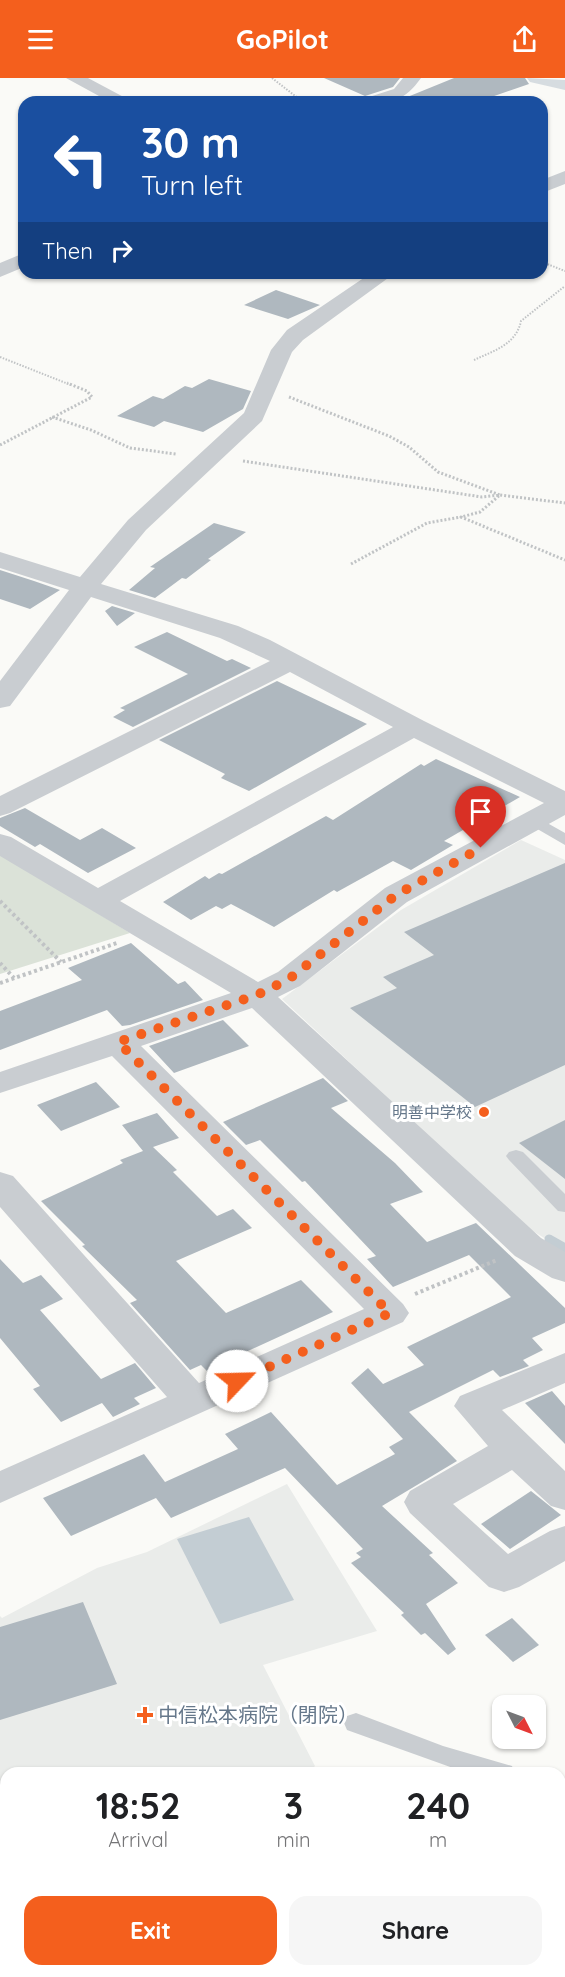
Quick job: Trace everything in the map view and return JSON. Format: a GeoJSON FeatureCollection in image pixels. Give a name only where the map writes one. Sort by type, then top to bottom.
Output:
{"type":"FeatureCollection","features":[{"type":"Feature","properties":{"kind":"main road"},"geometry":{"type":"LineString","coordinates":[[536,78],[565,85]]}},
{"type":"Feature","properties":{"kind":"street"},"geometry":{"type":"LineString","coordinates":[[75,78],[112,96]]}},
{"type":"Feature","properties":{"kind":"street"},"geometry":{"type":"LineString","coordinates":[[391,96],[400,93],[412,78]]}},
{"type":"Feature","properties":{"kind":"street"},"geometry":{"type":"LineString","coordinates":[[548,184],[565,177]]}},
{"type":"Feature","properties":{"kind":"street"},"geometry":{"type":"LineString","coordinates":[[0,271],[18,262]]}},
{"type":"Feature","properties":{"kind":"street"},"geometry":{"type":"LineString","coordinates":[[0,700],[85,587],[137,525],[255,416],[282,350],[295,335],[315,318],[377,279]]}},
{"type":"Feature","properties":{"kind":"street"},"geometry":{"type":"LineString","coordinates":[[0,560],[229,632],[291,661],[414,727],[565,803]]}},
{"type":"Feature","properties":{"kind":"street"},"geometry":{"type":"LineString","coordinates":[[0,807],[291,661]]}},
{"type":"Feature","properties":{"kind":"street"},"geometry":{"type":"LineString","coordinates":[[98,900],[414,727]]}},
{"type":"Feature","properties":{"kind":"street"},"geometry":{"type":"LineString","coordinates":[[0,1083],[257,995],[289,979],[396,895],[565,803]]}},
{"type":"Feature","properties":{"kind":"street"},"geometry":{"type":"LineString","coordinates":[[0,843],[257,995],[528,1247],[565,1269]]}},
{"type":"Feature","properties":{"kind":"street"},"geometry":{"type":"LineString","coordinates":[[0,1488],[390,1313],[118,1042]]}},
{"type":"Feature","properties":{"kind":"street"},"geometry":{"type":"LineString","coordinates":[[0,1184],[193,1401]]}},
{"type":"Feature","properties":{"kind":"street"},"geometry":{"type":"LineString","coordinates":[[565,1367],[474,1406],[515,1449],[565,1495]]}},
{"type":"Feature","properties":{"kind":"street"},"geometry":{"type":"LineString","coordinates":[[515,1449],[424,1502],[504,1576],[565,1542]]}},
{"type":"Feature","properties":{"kind":"lane"},"geometry":{"type":"LineString","coordinates":[[533,820],[565,840]]}},
{"type":"Feature","properties":{"kind":"lane"},"geometry":{"type":"LineString","coordinates":[[516,1156],[565,1206]]}},
{"type":"Feature","properties":{"kind":"lane"},"geometry":{"type":"LineString","coordinates":[[356,1723],[440,1755],[482,1767]]}},
{"type":"Feature","properties":{"kind":"path"},"geometry":{"type":"LineString","coordinates":[[273,78],[293,96]]}},
{"type":"Feature","properties":{"kind":"path"},"geometry":{"type":"LineString","coordinates":[[548,264],[565,271]]}},
{"type":"Feature","properties":{"kind":"path"},"geometry":{"type":"LineString","coordinates":[[474,360],[515,339],[521,332],[521,321],[565,286]]}},
{"type":"Feature","properties":{"kind":"path"},"geometry":{"type":"LineString","coordinates":[[0,357],[87,391],[92,397],[0,446]]}},
{"type":"Feature","properties":{"kind":"path"},"geometry":{"type":"LineString","coordinates":[[267,387],[390,436],[409,447],[438,472],[500,495],[565,503]]}},
{"type":"Feature","properties":{"kind":"path"},"geometry":{"type":"LineString","coordinates":[[52,417],[130,448],[212,457],[482,497],[500,495]]}},
{"type":"Feature","properties":{"kind":"path"},"geometry":{"type":"LineString","coordinates":[[351,564],[427,523],[480,512],[500,495]]}},
{"type":"Feature","properties":{"kind":"path"},"geometry":{"type":"LineString","coordinates":[[461,517],[565,560]]}},
{"type":"Feature","properties":{"kind":"path"},"geometry":{"type":"LineString","coordinates":[[0,901],[61,962]]}},
{"type":"Feature","properties":{"kind":"path"},"geometry":{"type":"LineString","coordinates":[[0,983],[152,931]]}},
{"type":"Feature","properties":{"kind":"path"},"geometry":{"type":"LineString","coordinates":[[0,963],[14,978]]}},
{"type":"Feature","properties":{"kind":"path"},"geometry":{"type":"LineString","coordinates":[[384,1306],[528,1247]]}},
{"type":"Feature","properties":{"kind":"shaded area","name":"明善中学校"},"geometry":{"type":"Polygon","coordinates":[[[521,840],[565,860],[565,1251],[525,1226],[282,999],[401,910],[521,840]]]}},
{"type":"Feature","properties":{"kind":"shaded area"},"geometry":{"type":"Polygon","coordinates":[[[0,854],[130,933],[0,974],[0,854]]]}},
{"type":"Feature","properties":{"kind":"shaded area","name":"中信松本病院（閉院）"},"geometry":{"type":"Polygon","coordinates":[[[287,1484],[377,1631],[263,1665],[314,1767],[0,1767],[0,1616],[2,1618],[97,1568],[147,1552],[287,1484]]]}},
{"type":"Feature","properties":{"kind":"shaded area"},"geometry":{"type":"Polygon","coordinates":[[[249,1517],[294,1600],[220,1624],[177,1539],[249,1517]]]}},
{"type":"Feature","properties":{"kind":"building"},"geometry":{"type":"Polygon","coordinates":[[[324,78],[400,78],[393,87],[365,96],[324,78]]]}},
{"type":"Feature","properties":{"kind":"building"},"geometry":{"type":"Polygon","coordinates":[[[454,78],[525,78],[529,84],[494,96],[410,96],[454,78]]]}},
{"type":"Feature","properties":{"kind":"building"},"geometry":{"type":"Polygon","coordinates":[[[276,290],[320,305],[288,319],[244,305],[276,290]]]}},
{"type":"Feature","properties":{"kind":"building"},"geometry":{"type":"Polygon","coordinates":[[[209,379],[251,391],[243,409],[203,432],[164,421],[154,427],[117,416],[153,396],[163,399],[185,386],[192,388],[209,379]]]}},
{"type":"Feature","properties":{"kind":"building"},"geometry":{"type":"Polygon","coordinates":[[[214,523],[246,532],[208,559],[211,560],[186,579],[182,578],[155,598],[129,590],[155,568],[150,567],[214,523]]]}},
{"type":"Feature","properties":{"kind":"building"},"geometry":{"type":"Polygon","coordinates":[[[0,570],[60,590],[30,609],[0,599],[0,570]]]}},
{"type":"Feature","properties":{"kind":"building"},"geometry":{"type":"Polygon","coordinates":[[[112,606],[135,613],[117,626],[105,611],[112,606]]]}},
{"type":"Feature","properties":{"kind":"building"},"geometry":{"type":"Polygon","coordinates":[[[167,632],[227,661],[232,659],[251,668],[133,727],[113,717],[125,710],[120,708],[188,674],[134,647],[167,632]]]}},
{"type":"Feature","properties":{"kind":"building"},"geometry":{"type":"Polygon","coordinates":[[[277,681],[367,724],[249,791],[221,778],[225,774],[159,740],[277,681]]]}},
{"type":"Feature","properties":{"kind":"building"},"geometry":{"type":"Polygon","coordinates":[[[436,759],[520,797],[444,841],[453,845],[411,870],[393,861],[337,892],[334,890],[274,927],[231,904],[222,909],[216,906],[191,920],[163,902],[205,876],[209,879],[219,873],[222,874],[326,816],[333,820],[421,764],[424,766],[436,759]]]}},
{"type":"Feature","properties":{"kind":"building"},"geometry":{"type":"Polygon","coordinates":[[[25,808],[80,840],[102,828],[136,848],[88,873],[40,844],[35,847],[0,826],[0,818],[25,808]]]}},
{"type":"Feature","properties":{"kind":"building"},"geometry":{"type":"Polygon","coordinates":[[[565,863],[565,1065],[475,1107],[350,1008],[397,988],[383,977],[434,955],[404,932],[565,863]]]}},
{"type":"Feature","properties":{"kind":"building"},"geometry":{"type":"Polygon","coordinates":[[[131,943],[178,984],[185,981],[203,1000],[122,1026],[107,1010],[0,1050],[0,1011],[82,980],[68,968],[131,943]]]}},
{"type":"Feature","properties":{"kind":"building"},"geometry":{"type":"Polygon","coordinates":[[[223,1020],[249,1046],[174,1073],[149,1046],[223,1020]]]}},
{"type":"Feature","properties":{"kind":"building"},"geometry":{"type":"Polygon","coordinates":[[[323,1078],[348,1101],[331,1108],[395,1163],[423,1192],[390,1204],[427,1242],[476,1223],[565,1308],[565,1323],[532,1338],[543,1350],[523,1360],[529,1366],[500,1377],[493,1370],[409,1412],[457,1461],[382,1506],[433,1553],[429,1555],[458,1583],[426,1604],[456,1649],[448,1655],[425,1633],[421,1635],[401,1615],[404,1613],[351,1563],[361,1557],[356,1553],[363,1549],[285,1468],[171,1518],[156,1498],[71,1536],[43,1498],[144,1454],[165,1482],[238,1449],[225,1434],[271,1412],[337,1485],[395,1454],[389,1447],[403,1439],[351,1383],[368,1368],[383,1384],[424,1365],[407,1347],[511,1297],[469,1255],[393,1287],[367,1259],[376,1256],[305,1181],[302,1182],[260,1140],[246,1145],[223,1122],[323,1078]]]}},
{"type":"Feature","properties":{"kind":"building"},"geometry":{"type":"Polygon","coordinates":[[[96,1082],[120,1107],[61,1131],[37,1105],[96,1082]]]}},
{"type":"Feature","properties":{"kind":"building"},"geometry":{"type":"Polygon","coordinates":[[[157,1113],[179,1138],[153,1147],[177,1170],[173,1172],[217,1216],[233,1209],[252,1228],[176,1261],[226,1313],[301,1280],[333,1312],[237,1356],[241,1359],[211,1375],[201,1365],[190,1370],[130,1303],[137,1300],[82,1246],[85,1245],[41,1201],[123,1163],[120,1160],[143,1151],[122,1125],[157,1113]]]}},
{"type":"Feature","properties":{"kind":"building"},"geometry":{"type":"Polygon","coordinates":[[[565,1120],[565,1179],[519,1143],[565,1120]]]}},
{"type":"Feature","properties":{"kind":"building"},"geometry":{"type":"Polygon","coordinates":[[[0,1259],[23,1283],[41,1275],[63,1299],[40,1310],[101,1379],[135,1363],[156,1388],[134,1398],[140,1404],[113,1417],[102,1403],[61,1422],[33,1389],[40,1386],[0,1338],[0,1259]]]}},
{"type":"Feature","properties":{"kind":"building"},"geometry":{"type":"Polygon","coordinates":[[[552,1391],[565,1406],[565,1444],[525,1403],[552,1391]]]}},
{"type":"Feature","properties":{"kind":"building"},"geometry":{"type":"Polygon","coordinates":[[[531,1491],[561,1515],[510,1549],[481,1524],[531,1491]]]}},
{"type":"Feature","properties":{"kind":"building"},"geometry":{"type":"Polygon","coordinates":[[[83,1602],[117,1684],[0,1720],[0,1627],[83,1602]]]}},
{"type":"Feature","properties":{"kind":"building"},"geometry":{"type":"Polygon","coordinates":[[[512,1618],[539,1645],[513,1662],[485,1635],[512,1618]]]}},
{"type":"Feature","properties":{"kind":"waterway"},"geometry":{"type":"LineString","coordinates":[[549,1239],[565,1248]]}},
{"type":"Feature","properties":{"kind":"place","name":"明善中学校"},"geometry":{"type":"Point","coordinates":[484,1112]}},
{"type":"Feature","properties":{"kind":"place","name":"中信松本病院（閉院）"},"geometry":{"type":"Point","coordinates":[145,1715]}},
{"type":"Feature","properties":{"kind":"route"},"geometry":{"type":"LineString","coordinates":[[237,1381],[390,1313],[118,1042],[257,995],[289,979],[396,895],[481,848]]}}]}
